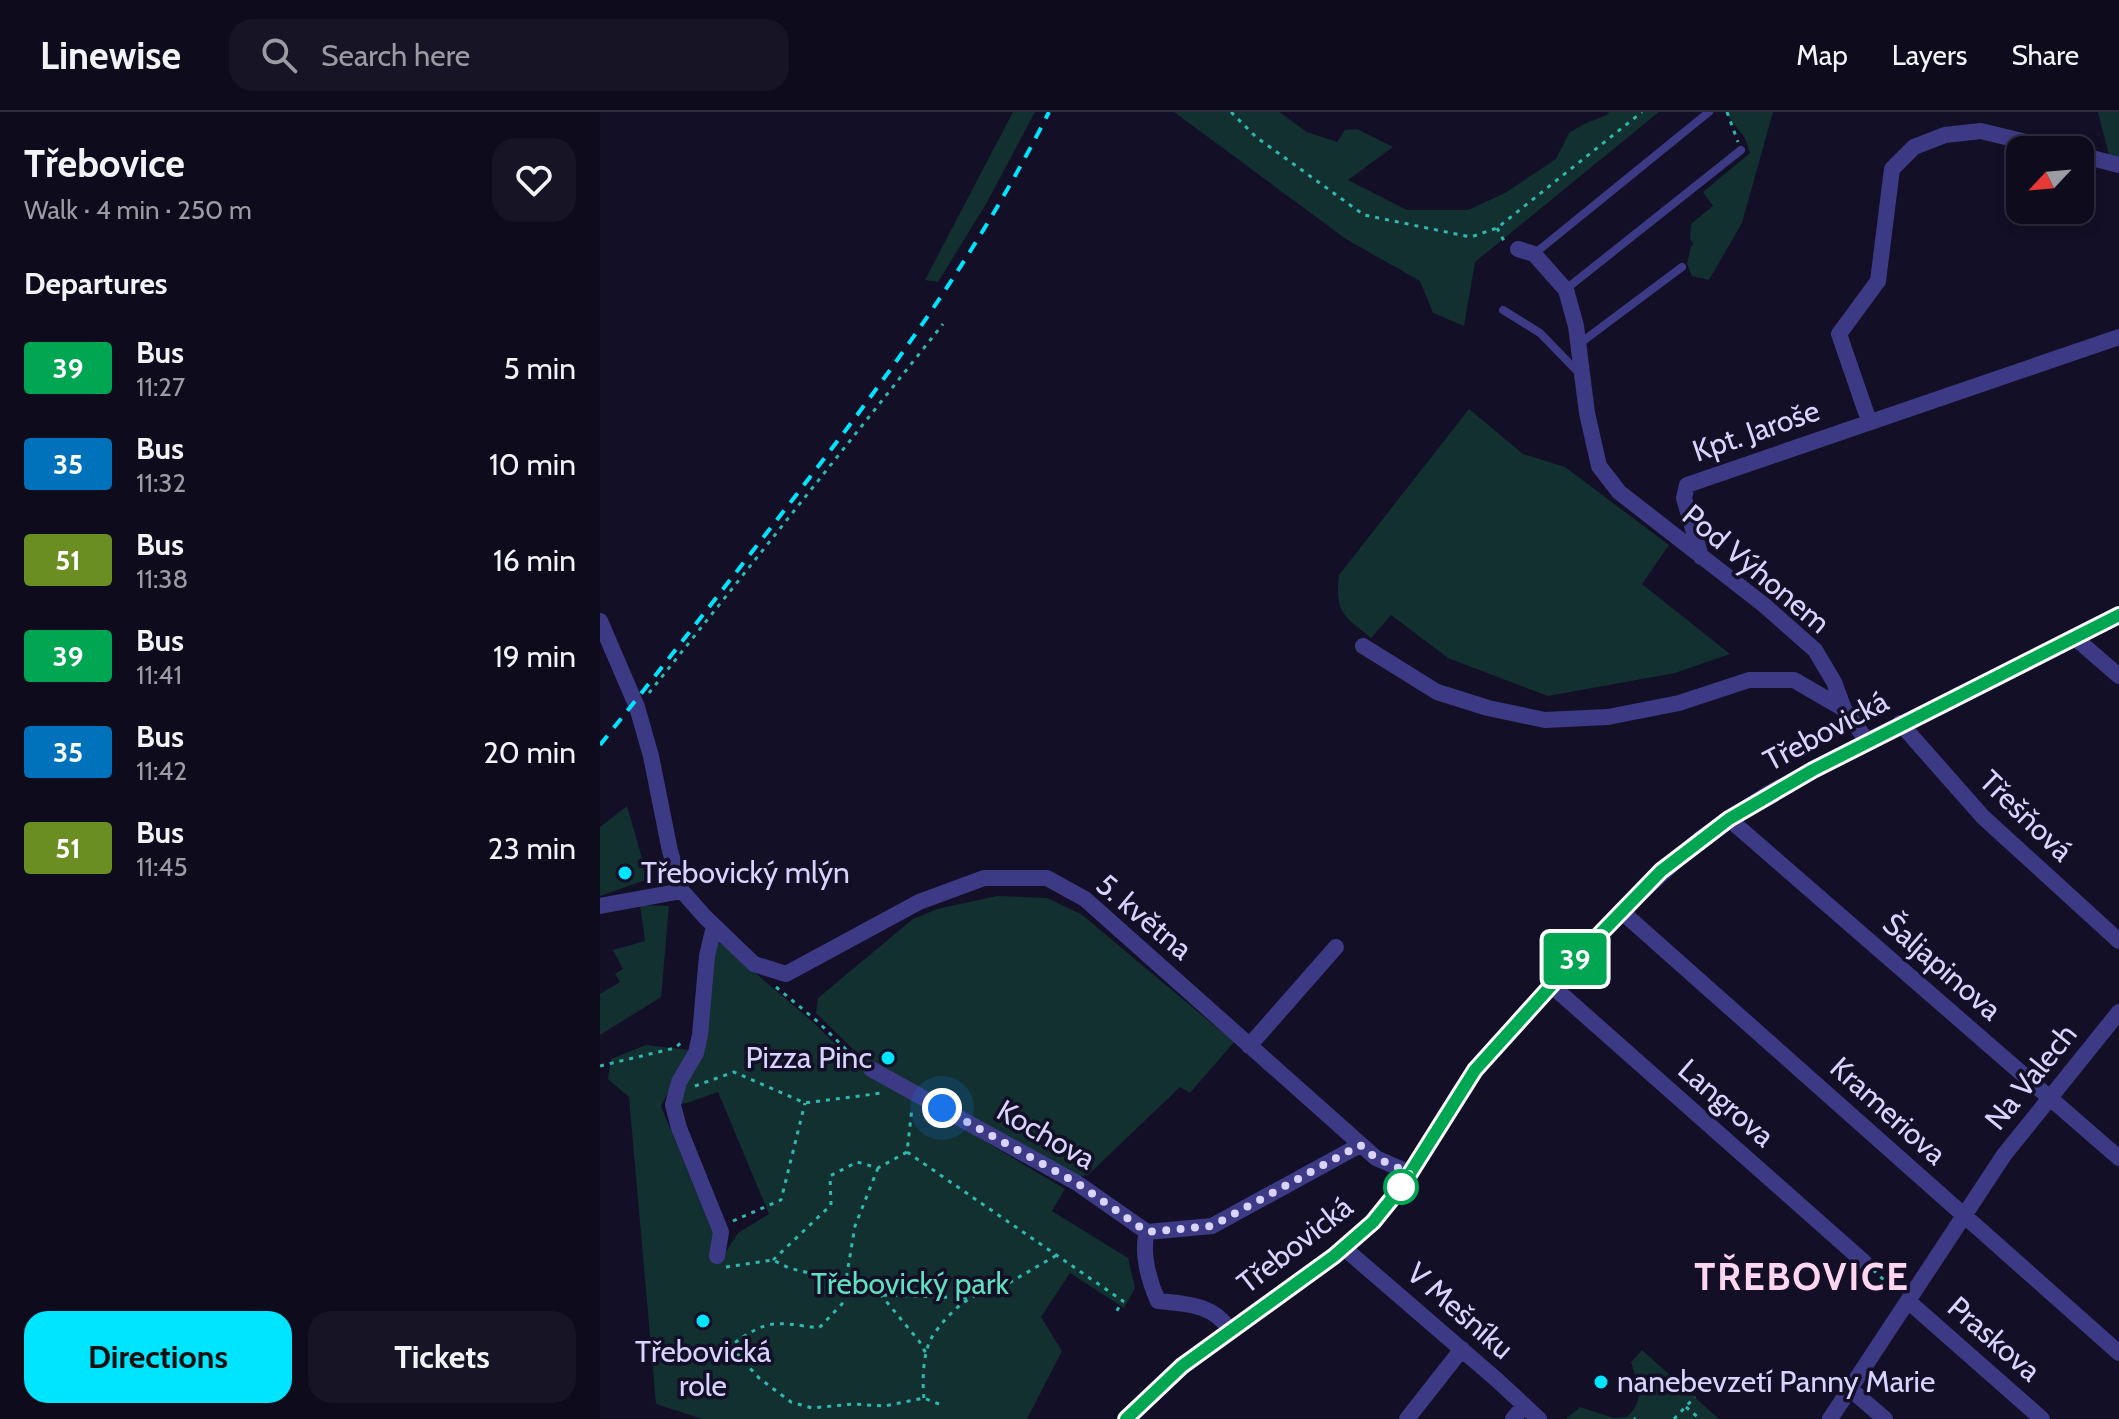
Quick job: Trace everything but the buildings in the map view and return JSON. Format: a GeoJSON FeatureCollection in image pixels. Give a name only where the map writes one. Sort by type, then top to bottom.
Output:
{"type":"FeatureCollection","features":[{"type":"Feature","properties":{"kind":"street","name":"Kpt. Jaroše"},"geometry":{"type":"LineString","coordinates":[[1869,421],[1839,334],[1878,281],[1892,169],[1914,147],[1945,135],[1981,131],[2006,137]]}},
{"type":"Feature","properties":{"kind":"street"},"geometry":{"type":"LineString","coordinates":[[2094,159],[2119,165]]}},
{"type":"Feature","properties":{"kind":"street"},"geometry":{"type":"LineString","coordinates":[[1526,252],[1566,290]]}},
{"type":"Feature","properties":{"kind":"street","name":"Pod Výhonem"},"geometry":{"type":"LineString","coordinates":[[1566,290],[1578,344],[1591,442],[1599,466],[1619,492],[1764,605],[1815,650],[1834,682],[1844,709],[1867,741]]}},
{"type":"Feature","properties":{"kind":"street","name":"Kpt. Jaroše"},"geometry":{"type":"LineString","coordinates":[[1701,557],[1684,498],[1687,485],[2119,337]]}},
{"type":"Feature","properties":{"kind":"street","name":"Třebovická"},"geometry":{"type":"LineString","coordinates":[[1126,1419],[1158,1386],[1344,1248],[1382,1212],[1468,1080],[1551,985],[1661,871],[1769,793],[1900,723],[2119,615]]}},
{"type":"Feature","properties":{"kind":"street"},"geometry":{"type":"LineString","coordinates":[[600,621],[637,707],[682,891],[754,964],[766,969]]}},
{"type":"Feature","properties":{"kind":"street"},"geometry":{"type":"LineString","coordinates":[[2074,637],[2119,676]]}},
{"type":"Feature","properties":{"kind":"street"},"geometry":{"type":"LineString","coordinates":[[1363,646],[1437,692],[1488,708],[1545,720],[1608,717],[1679,703],[1749,680],[1794,680],[1844,709]]}},
{"type":"Feature","properties":{"kind":"street","name":"Třešňová"},"geometry":{"type":"LineString","coordinates":[[1900,723],[1983,817],[2119,941]]}},
{"type":"Feature","properties":{"kind":"street","name":"Šaljapinova"},"geometry":{"type":"LineString","coordinates":[[1729,819],[2119,1158]]}},
{"type":"Feature","properties":{"kind":"street","name":"5. května"},"geometry":{"type":"LineString","coordinates":[[766,969],[786,974],[919,902],[984,878],[1047,878],[1085,899],[1360,1145],[1376,1158],[1410,1173]]}},
{"type":"Feature","properties":{"kind":"street"},"geometry":{"type":"LineString","coordinates":[[600,906],[682,891]]}},
{"type":"Feature","properties":{"kind":"street","name":"Krameriova"},"geometry":{"type":"LineString","coordinates":[[1621,911],[2119,1353]]}},
{"type":"Feature","properties":{"kind":"street"},"geometry":{"type":"LineString","coordinates":[[714,926],[707,956],[696,1053],[679,1082],[673,1105],[679,1128],[721,1232],[716,1263]]}},
{"type":"Feature","properties":{"kind":"street"},"geometry":{"type":"LineString","coordinates":[[1249,1046],[1336,947]]}},
{"type":"Feature","properties":{"kind":"street","name":"Langrova"},"geometry":{"type":"LineString","coordinates":[[1551,985],[1864,1262]]}},
{"type":"Feature","properties":{"kind":"street","name":"Na Valech"},"geometry":{"type":"LineString","coordinates":[[1830,1419],[2004,1155],[2119,1012]]}},
{"type":"Feature","properties":{"kind":"street","name":"Kochova"},"geometry":{"type":"LineString","coordinates":[[871,1069],[1077,1183],[1147,1232]]}},
{"type":"Feature","properties":{"kind":"street"},"geometry":{"type":"LineString","coordinates":[[1230,1330],[1220,1316],[1210,1310],[1158,1301],[1152,1289],[1144,1244],[1147,1232],[1212,1226],[1360,1145]]}},
{"type":"Feature","properties":{"kind":"street","name":"V Mešníku"},"geometry":{"type":"LineString","coordinates":[[1344,1248],[1462,1349],[1519,1412],[1539,1419]]}},
{"type":"Feature","properties":{"kind":"street","name":"Praskova"},"geometry":{"type":"LineString","coordinates":[[1908,1301],[2042,1419]]}},
{"type":"Feature","properties":{"kind":"street"},"geometry":{"type":"LineString","coordinates":[[1407,1419],[1462,1349]]}},
{"type":"Feature","properties":{"kind":"street"},"geometry":{"type":"LineString","coordinates":[[1849,1388],[1885,1419]]}},
{"type":"Feature","properties":{"kind":"lane"},"geometry":{"type":"LineString","coordinates":[[1526,252],[1709,112]]}},
{"type":"Feature","properties":{"kind":"lane"},"geometry":{"type":"LineString","coordinates":[[1566,290],[1741,150]]}},
{"type":"Feature","properties":{"kind":"lane"},"geometry":{"type":"LineString","coordinates":[[1578,344],[1682,267]]}},
{"type":"Feature","properties":{"kind":"lane"},"geometry":{"type":"LineString","coordinates":[[1503,310],[1540,333],[1582,376]]}},
{"type":"Feature","properties":{"kind":"path"},"geometry":{"type":"LineString","coordinates":[[1231,112],[1256,137],[1364,215],[1471,237],[1497,228],[1642,112]]}},
{"type":"Feature","properties":{"kind":"path"},"geometry":{"type":"LineString","coordinates":[[1727,112],[1741,150]]}},
{"type":"Feature","properties":{"kind":"path"},"geometry":{"type":"LineString","coordinates":[[637,707],[943,324]]}},
{"type":"Feature","properties":{"kind":"path"},"geometry":{"type":"LineString","coordinates":[[766,969],[772,983],[817,1021],[859,1063],[871,1069]]}},
{"type":"Feature","properties":{"kind":"path"},"geometry":{"type":"LineString","coordinates":[[600,1066],[675,1048],[701,1025]]}},
{"type":"Feature","properties":{"kind":"path"},"geometry":{"type":"LineString","coordinates":[[676,1093],[734,1072],[805,1103],[909,1090],[907,1152]]}},
{"type":"Feature","properties":{"kind":"path"},"geometry":{"type":"LineString","coordinates":[[719,1227],[781,1200],[805,1103]]}},
{"type":"Feature","properties":{"kind":"path"},"geometry":{"type":"LineString","coordinates":[[907,1152],[878,1168],[855,1226],[842,1304],[819,1328],[772,1322],[754,1329],[730,1346],[779,1395],[812,1408],[853,1404],[885,1406],[924,1398],[939,1404]]}},
{"type":"Feature","properties":{"kind":"path"},"geometry":{"type":"LineString","coordinates":[[907,1152],[1123,1301],[1116,1312]]}},
{"type":"Feature","properties":{"kind":"path"},"geometry":{"type":"LineString","coordinates":[[773,1260],[831,1205],[830,1176],[857,1162],[878,1168]]}},
{"type":"Feature","properties":{"kind":"path"},"geometry":{"type":"LineString","coordinates":[[924,1398],[922,1387],[932,1338],[967,1298],[984,1290],[995,1291],[1057,1255]]}},
{"type":"Feature","properties":{"kind":"path"},"geometry":{"type":"LineString","coordinates":[[716,1263],[773,1260],[789,1268],[881,1295],[967,1298]]}},
{"type":"Feature","properties":{"kind":"path"},"geometry":{"type":"LineString","coordinates":[[1864,1262],[1908,1301]]}},
{"type":"Feature","properties":{"kind":"path"},"geometry":{"type":"LineString","coordinates":[[881,1295],[927,1355]]}},
{"type":"Feature","properties":{"kind":"path"},"geometry":{"type":"LineString","coordinates":[[1674,1419],[1695,1397]]}},
{"type":"Feature","properties":{"kind":"path"},"geometry":{"type":"LineString","coordinates":[[1686,1407],[1700,1419]]}},
{"type":"Feature","properties":{"kind":"green space"},"geometry":{"type":"Polygon","coordinates":[[[1013,112],[1035,112],[986,204],[938,282],[925,280],[1013,112]]]}},
{"type":"Feature","properties":{"kind":"green space"},"geometry":{"type":"Polygon","coordinates":[[[1174,112],[1279,112],[1307,132],[1337,142],[1345,130],[1357,129],[1393,147],[1348,180],[1407,210],[1468,210],[1505,193],[1556,159],[1569,133],[1584,124],[1609,112],[1659,112],[1475,262],[1464,326],[1433,313],[1420,281],[1346,239],[1174,112]]]}},
{"type":"Feature","properties":{"kind":"green space"},"geometry":{"type":"Polygon","coordinates":[[[1725,112],[1773,112],[1742,223],[1709,280],[1692,276],[1687,264],[1694,244],[1690,239],[1691,224],[1713,206],[1703,192],[1750,153],[1745,138],[1725,112]]]}},
{"type":"Feature","properties":{"kind":"green space"},"geometry":{"type":"Polygon","coordinates":[[[2098,112],[2119,112],[2119,157],[2109,155],[2098,112]]]}},
{"type":"Feature","properties":{"kind":"green space"},"geometry":{"type":"Polygon","coordinates":[[[1469,409],[1523,454],[1565,467],[1669,545],[1642,584],[1730,654],[1675,673],[1548,696],[1448,658],[1391,615],[1371,638],[1354,624],[1340,606],[1339,575],[1469,409]]]}},
{"type":"Feature","properties":{"kind":"green space"},"geometry":{"type":"Polygon","coordinates":[[[627,806],[648,879],[600,896],[600,827],[627,806]]]}},
{"type":"Feature","properties":{"kind":"green space"},"geometry":{"type":"Polygon","coordinates":[[[997,896],[1047,898],[1081,914],[1234,1042],[1190,1093],[1180,1087],[1088,1175],[1075,1177],[867,1063],[816,1013],[818,998],[913,919],[937,909],[997,896]]]}},
{"type":"Feature","properties":{"kind":"green space"},"geometry":{"type":"Polygon","coordinates":[[[640,905],[669,906],[661,997],[600,1035],[600,994],[620,982],[615,974],[623,969],[613,950],[645,941],[640,905]]]}},
{"type":"Feature","properties":{"kind":"green space","name":"Třebovický park"},"geometry":{"type":"Polygon","coordinates":[[[712,936],[814,1023],[856,1065],[1065,1189],[1052,1211],[1128,1258],[1135,1288],[1124,1308],[1070,1273],[1041,1317],[1062,1351],[1027,1419],[702,1419],[656,1404],[629,1097],[608,1079],[611,1059],[646,1045],[690,1050],[661,1106],[713,1233],[714,1256],[722,1258],[738,1233],[769,1214],[718,1092],[673,1105],[696,1053],[712,936]]]}},
{"type":"Feature","properties":{"kind":"green space"},"geometry":{"type":"Polygon","coordinates":[[[1642,1350],[1719,1419],[1566,1419],[1580,1407],[1614,1418],[1627,1417],[1637,1404],[1639,1391],[1631,1362],[1642,1350]]]}},
{"type":"Feature","properties":{"kind":"railway"},"geometry":{"type":"LineString","coordinates":[[600,745],[884,379],[987,224],[1049,112]]}},
{"type":"Feature","properties":{"kind":"bus line","name":"39"},"geometry":{"type":"LineString","coordinates":[[1126,1419],[1182,1366],[1334,1256],[1373,1222],[1402,1186],[1461,1090],[1491,1051],[1621,911],[1661,871],[1701,838],[1769,793],[1900,723],[2119,615]]}},
{"type":"Feature","properties":{"kind":"place","name":"Třebovický mlýn"},"geometry":{"type":"Point","coordinates":[625,873]}},
{"type":"Feature","properties":{"kind":"place","name":"Pizza Pinc"},"geometry":{"type":"Point","coordinates":[888,1058]}},
{"type":"Feature","properties":{"kind":"place","name":"Třebovická role"},"geometry":{"type":"Point","coordinates":[703,1321]}},
{"type":"Feature","properties":{"kind":"place","name":"nanebevzetí Panny Marie"},"geometry":{"type":"Point","coordinates":[1601,1382]}},
{"type":"Feature","properties":{"kind":"district","name":"TŘEBOVICE"},"geometry":{"type":"Point","coordinates":[1802,1277]}},
{"type":"Feature","properties":{"kind":"route"},"geometry":{"type":"LineString","coordinates":[[942,1108],[1077,1183],[1147,1232],[1212,1226],[1360,1145],[1388,1165],[1410,1173],[1401,1187]]}}]}
